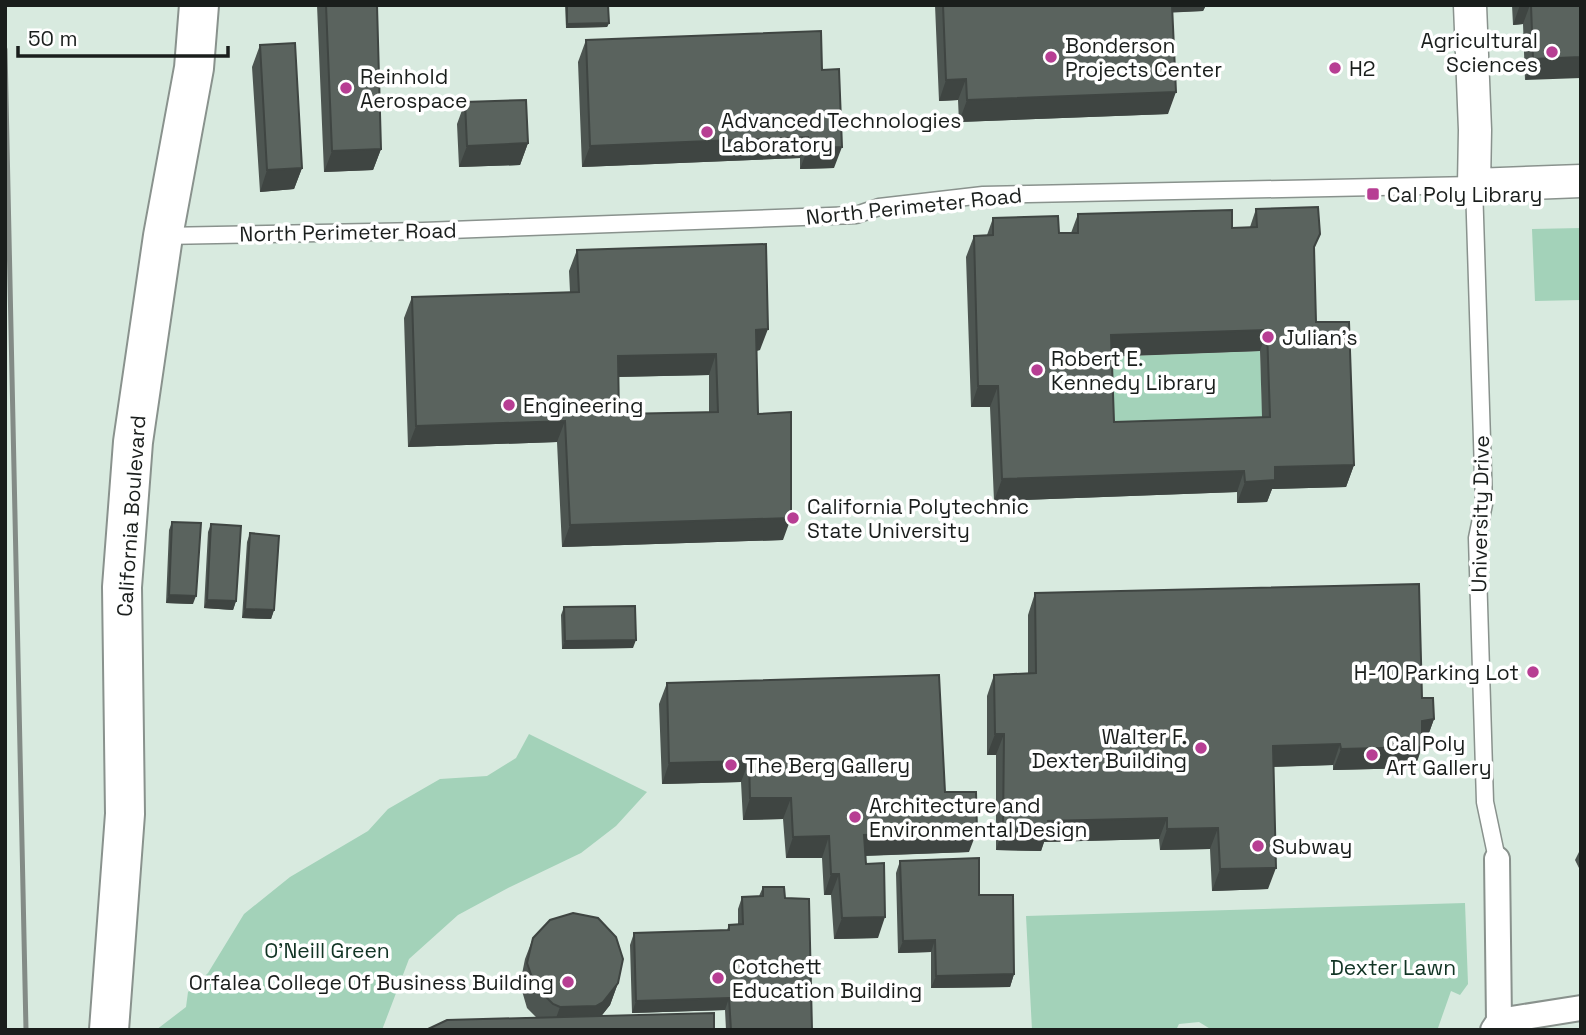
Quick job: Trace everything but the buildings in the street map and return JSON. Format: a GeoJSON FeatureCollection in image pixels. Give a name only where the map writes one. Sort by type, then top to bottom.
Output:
{"type":"FeatureCollection","features":[{"type":"Feature","properties":{"kind":"street","name":"California Boulevard"},"geometry":{"type":"LineString","coordinates":[[109,1030],[125,814],[122,587],[134,442],[163,236],[194,68],[199,5]]}},
{"type":"Feature","properties":{"kind":"street","name":"University Drive"},"geometry":{"type":"LineString","coordinates":[[1470,5],[1475,130],[1474,185]]}},
{"type":"Feature","properties":{"kind":"street","name":"North Perimeter Road"},"geometry":{"type":"LineString","coordinates":[[1474,185],[1581,181]]}},
{"type":"Feature","properties":{"kind":"street","name":"University Drive"},"geometry":{"type":"LineString","coordinates":[[1496,1026],[1497,859]]}},
{"type":"Feature","properties":{"kind":"street"},"geometry":{"type":"LineString","coordinates":[[1496,1026],[1581,1008]]}},
{"type":"Feature","properties":{"kind":"lane","name":"North Perimeter Road"},"geometry":{"type":"LineString","coordinates":[[163,236],[424,231],[856,215],[879,207],[984,195],[1474,185]]}},
{"type":"Feature","properties":{"kind":"lane","name":"University Drive"},"geometry":{"type":"LineString","coordinates":[[1474,185],[1484,504],[1477,551],[1485,802],[1497,859]]}},
{"type":"Feature","properties":{"kind":"shaded area","name":"California Polytechnic State University"},"geometry":{"type":"Polygon","coordinates":[[[5,5],[1581,5],[1581,1030],[5,1030],[5,5]]]}},
{"type":"Feature","properties":{"kind":"green space"},"geometry":{"type":"Polygon","coordinates":[[[1581,228],[1581,300],[1535,301],[1532,229],[1581,228]]]}},
{"type":"Feature","properties":{"kind":"green space"},"geometry":{"type":"Polygon","coordinates":[[[1260,351],[1263,438],[1106,443],[1103,357],[1260,351]]]}},
{"type":"Feature","properties":{"kind":"green space","name":"O'Neill Green"},"geometry":{"type":"Polygon","coordinates":[[[529,734],[647,792],[616,826],[581,853],[458,915],[409,959],[382,1030],[156,1030],[186,1007],[188,992],[208,973],[244,914],[290,877],[368,831],[388,809],[440,779],[487,776],[516,758],[529,734]]]}},
{"type":"Feature","properties":{"kind":"green space","name":"Dexter Lawn"},"geometry":{"type":"Polygon","coordinates":[[[1465,903],[1468,984],[1460,995],[1451,991],[1435,1030],[1212,1030],[1199,1022],[1179,1024],[1176,1030],[1032,1030],[1026,916],[1465,903]]]}},
{"type":"Feature","properties":{"kind":"railway"},"geometry":{"type":"LineString","coordinates":[[5,49],[26,1030]]}},
{"type":"Feature","properties":{"kind":"place","name":"Agricultural Sciences"},"geometry":{"type":"Point","coordinates":[1552,52]}},
{"type":"Feature","properties":{"kind":"place","name":"Bonderson Projects Center"},"geometry":{"type":"Point","coordinates":[1051,57]}},
{"type":"Feature","properties":{"kind":"place","name":"H2"},"geometry":{"type":"Point","coordinates":[1335,68]}},
{"type":"Feature","properties":{"kind":"place","name":"Reinhold Aerospace"},"geometry":{"type":"Point","coordinates":[346,88]}},
{"type":"Feature","properties":{"kind":"place","name":"Advanced Technologies Laboratory"},"geometry":{"type":"Point","coordinates":[707,132]}},
{"type":"Feature","properties":{"kind":"place","name":"Cal Poly Library"},"geometry":{"type":"Point","coordinates":[1373,194]}},
{"type":"Feature","properties":{"kind":"place","name":"Julian's"},"geometry":{"type":"Point","coordinates":[1268,337]}},
{"type":"Feature","properties":{"kind":"place","name":"Robert E. Kennedy Library"},"geometry":{"type":"Point","coordinates":[1037,370]}},
{"type":"Feature","properties":{"kind":"place","name":"Engineering"},"geometry":{"type":"Point","coordinates":[509,405]}},
{"type":"Feature","properties":{"kind":"place","name":"California Polytechnic State University"},"geometry":{"type":"Point","coordinates":[793,518]}},
{"type":"Feature","properties":{"kind":"place","name":"H-10 Parking Lot"},"geometry":{"type":"Point","coordinates":[1533,672]}},
{"type":"Feature","properties":{"kind":"place","name":"Walter F. Dexter Building"},"geometry":{"type":"Point","coordinates":[1201,748]}},
{"type":"Feature","properties":{"kind":"place","name":"Cal Poly Art Gallery"},"geometry":{"type":"Point","coordinates":[1372,755]}},
{"type":"Feature","properties":{"kind":"place","name":"The Berg Gallery"},"geometry":{"type":"Point","coordinates":[731,765]}},
{"type":"Feature","properties":{"kind":"place","name":"Architecture and Environmental Design"},"geometry":{"type":"Point","coordinates":[855,817]}},
{"type":"Feature","properties":{"kind":"place","name":"Subway"},"geometry":{"type":"Point","coordinates":[1258,846]}},
{"type":"Feature","properties":{"kind":"place","name":"Cotchett Education Building"},"geometry":{"type":"Point","coordinates":[718,978]}},
{"type":"Feature","properties":{"kind":"place","name":"Orfalea College Of Business Building"},"geometry":{"type":"Point","coordinates":[568,982]}}]}
